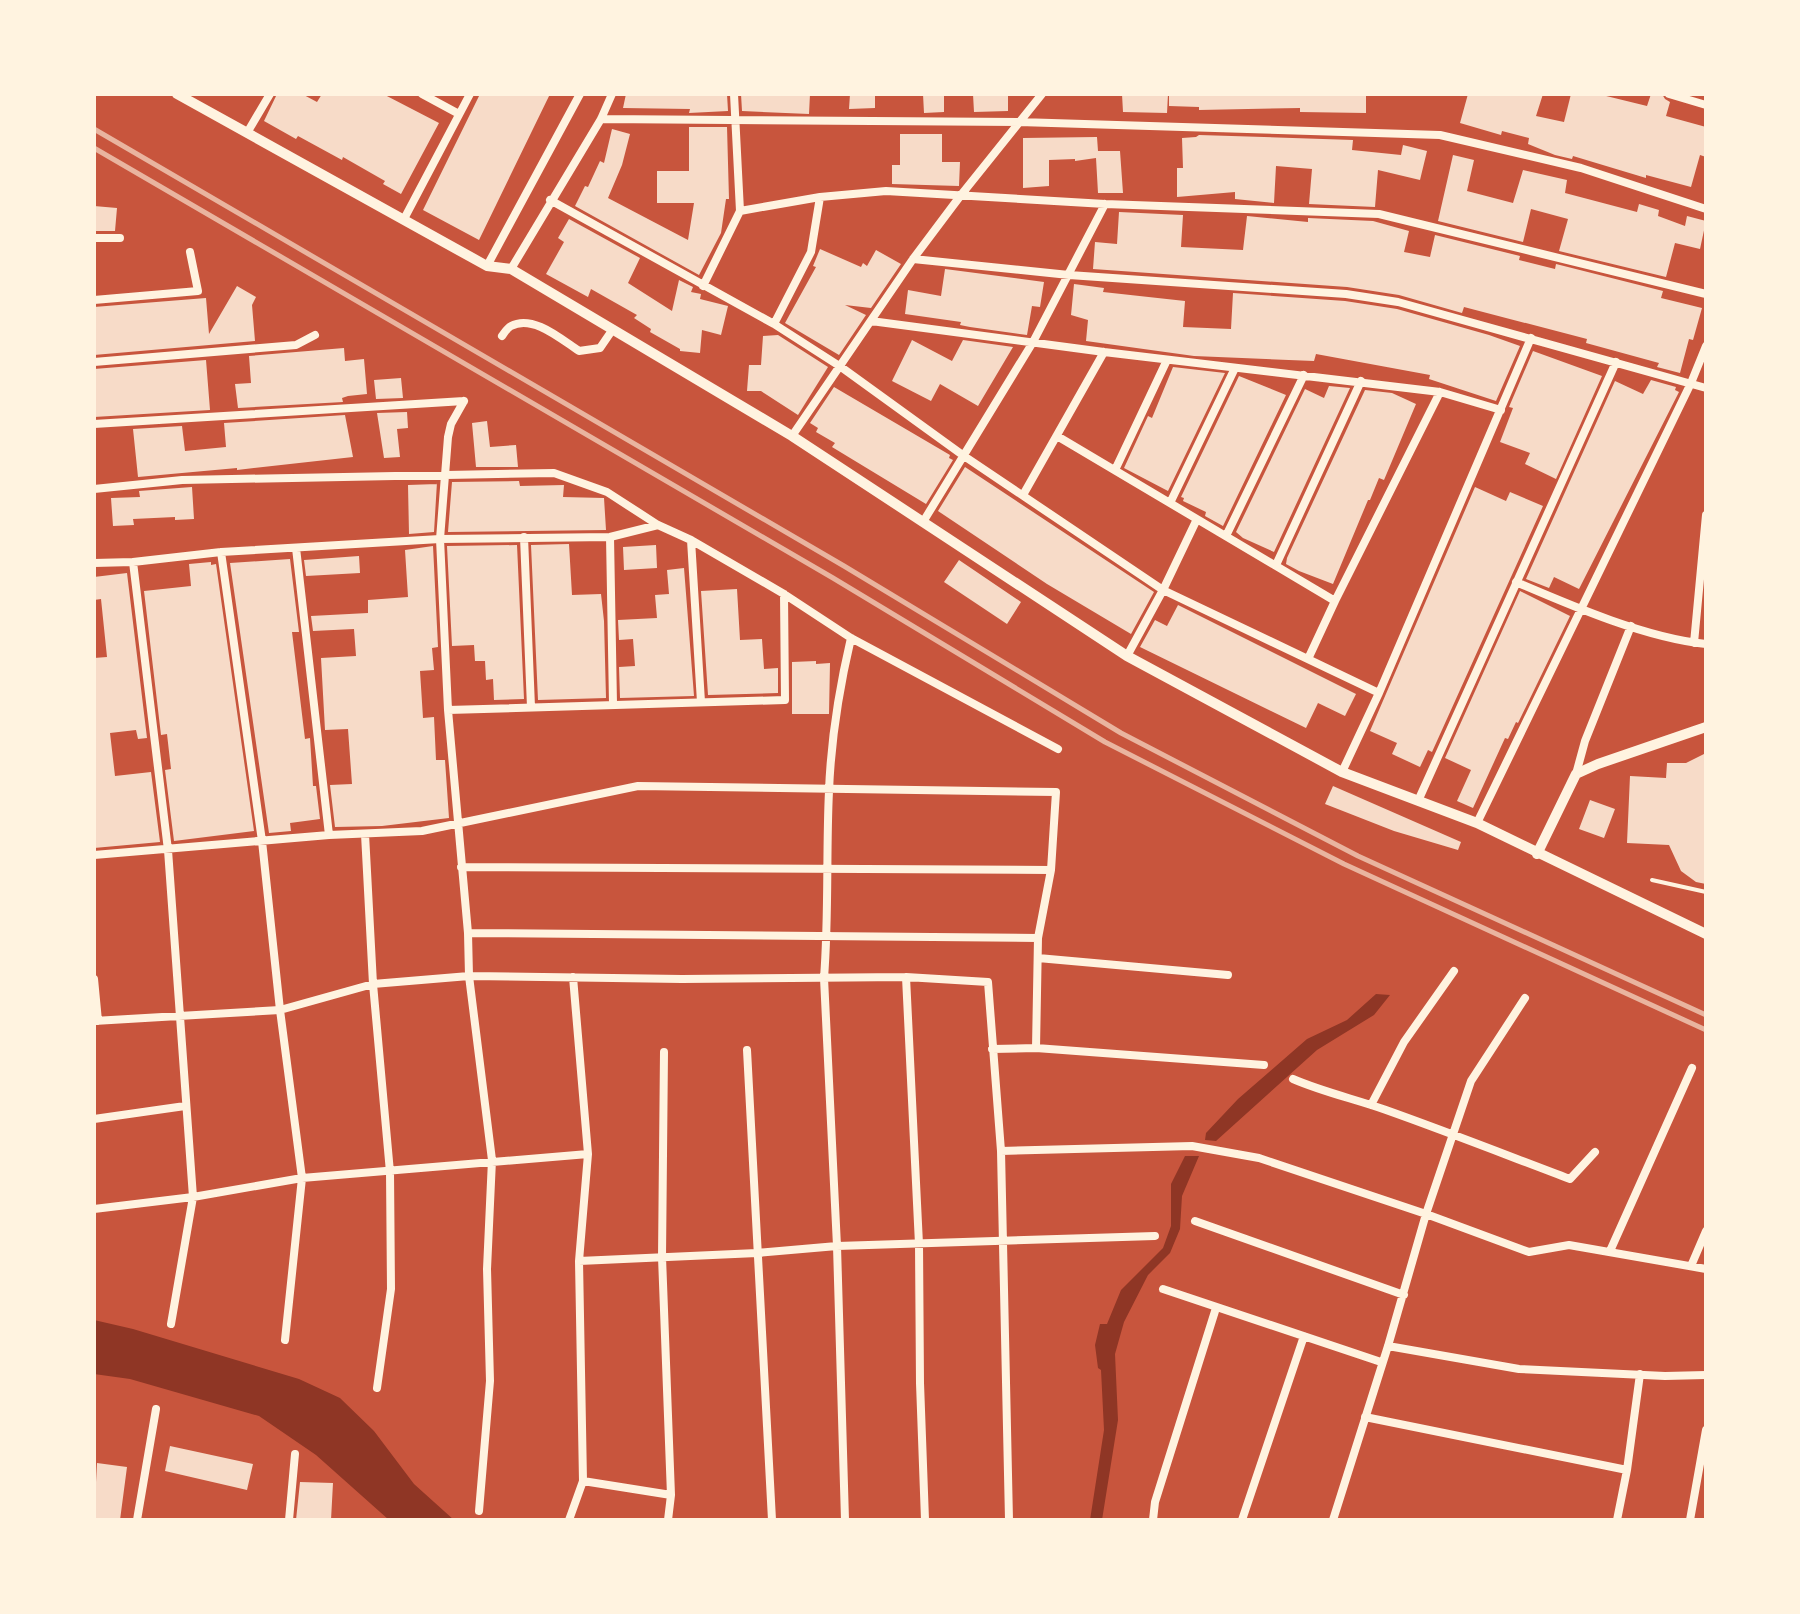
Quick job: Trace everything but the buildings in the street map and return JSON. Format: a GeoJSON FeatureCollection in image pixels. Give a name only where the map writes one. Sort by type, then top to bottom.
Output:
{"type":"FeatureCollection","features":[{"type":"Feature","properties":{"kind":"street"},"geometry":{"type":"LineString","coordinates":[[177,94],[487,266],[511,269],[613,329],[792,436],[1127,656],[1342,772],[1477,823],[1706,934]]}},
{"type":"Feature","properties":{"kind":"street"},"geometry":{"type":"LineString","coordinates":[[247,133],[270,94]]}},
{"type":"Feature","properties":{"kind":"street"},"geometry":{"type":"LineString","coordinates":[[422,94],[459,114]]}},
{"type":"Feature","properties":{"kind":"street"},"geometry":{"type":"LineString","coordinates":[[404,219],[470,94]]}},
{"type":"Feature","properties":{"kind":"street"},"geometry":{"type":"LineString","coordinates":[[487,266],[580,94]]}},
{"type":"Feature","properties":{"kind":"street"},"geometry":{"type":"LineString","coordinates":[[511,269],[601,119],[612,94]]}},
{"type":"Feature","properties":{"kind":"street"},"geometry":{"type":"LineString","coordinates":[[703,286],[740,211],[734,94]]}},
{"type":"Feature","properties":{"kind":"street"},"geometry":{"type":"LineString","coordinates":[[792,436],[913,259],[1042,94]]}},
{"type":"Feature","properties":{"kind":"street"},"geometry":{"type":"LineString","coordinates":[[1669,94],[1706,105]]}},
{"type":"Feature","properties":{"kind":"street"},"geometry":{"type":"LineString","coordinates":[[601,119],[1019,122],[1440,135],[1581,168],[1706,209]]}},
{"type":"Feature","properties":{"kind":"street"},"geometry":{"type":"LineString","coordinates":[[740,211],[820,197],[886,191],[1105,204],[1379,214],[1706,294]]}},
{"type":"Feature","properties":{"kind":"street"},"geometry":{"type":"LineString","coordinates":[[774,324],[811,252],[820,197]]}},
{"type":"Feature","properties":{"kind":"street"},"geometry":{"type":"LineString","coordinates":[[550,200],[774,324],[1163,590],[1379,693]]}},
{"type":"Feature","properties":{"kind":"street"},"geometry":{"type":"LineString","coordinates":[[923,522],[1033,342],[1105,204]]}},
{"type":"Feature","properties":{"kind":"street"},"geometry":{"type":"LineString","coordinates":[[94,238],[120,238]]}},
{"type":"Feature","properties":{"kind":"street"},"geometry":{"type":"LineString","coordinates":[[94,300],[198,291],[190,252]]}},
{"type":"Feature","properties":{"kind":"street"},"geometry":{"type":"LineString","coordinates":[[913,259],[1069,275],[1346,294],[1398,302],[1706,388]]}},
{"type":"Feature","properties":{"kind":"street"},"geometry":{"type":"LineString","coordinates":[[871,321],[1440,392],[1501,410]]}},
{"type":"Feature","properties":{"kind":"street"},"geometry":{"type":"LineString","coordinates":[[502,336],[511,326],[527,323],[545,329],[579,351],[600,348],[613,329]]}},
{"type":"Feature","properties":{"kind":"street"},"geometry":{"type":"LineString","coordinates":[[94,362],[296,345],[315,335]]}},
{"type":"Feature","properties":{"kind":"street"},"geometry":{"type":"LineString","coordinates":[[1342,772],[1531,338]]}},
{"type":"Feature","properties":{"kind":"street"},"geometry":{"type":"LineString","coordinates":[[1477,823],[1691,383],[1706,346]]}},
{"type":"Feature","properties":{"kind":"street"},"geometry":{"type":"LineString","coordinates":[[1023,495],[1104,352]]}},
{"type":"Feature","properties":{"kind":"street"},"geometry":{"type":"LineString","coordinates":[[1115,470],[1167,360]]}},
{"type":"Feature","properties":{"kind":"street"},"geometry":{"type":"LineString","coordinates":[[1418,801],[1616,362]]}},
{"type":"Feature","properties":{"kind":"street"},"geometry":{"type":"LineString","coordinates":[[1170,503],[1235,368]]}},
{"type":"Feature","properties":{"kind":"street"},"geometry":{"type":"LineString","coordinates":[[1226,536],[1304,375]]}},
{"type":"Feature","properties":{"kind":"street"},"geometry":{"type":"LineString","coordinates":[[1276,565],[1361,381]]}},
{"type":"Feature","properties":{"kind":"street"},"geometry":{"type":"LineString","coordinates":[[1308,659],[1440,392]]}},
{"type":"Feature","properties":{"kind":"street"},"geometry":{"type":"LineString","coordinates":[[94,424],[464,401],[451,424],[448,437],[440,539],[448,710],[469,976],[492,1160],[487,1269],[490,1381],[479,1511]]}},
{"type":"Feature","properties":{"kind":"street"},"geometry":{"type":"LineString","coordinates":[[1057,436],[1335,601]]}},
{"type":"Feature","properties":{"kind":"street"},"geometry":{"type":"LineString","coordinates":[[94,489],[182,480],[554,473],[607,492],[658,525],[691,540],[784,594],[851,638],[1058,749]]}},
{"type":"Feature","properties":{"kind":"street"},"geometry":{"type":"LineString","coordinates":[[1694,643],[1706,515]]}},
{"type":"Feature","properties":{"kind":"street"},"geometry":{"type":"LineString","coordinates":[[1127,656],[1197,519]]}},
{"type":"Feature","properties":{"kind":"street"},"geometry":{"type":"LineString","coordinates":[[94,563],[440,539],[610,537],[658,525]]}},
{"type":"Feature","properties":{"kind":"street"},"geometry":{"type":"LineString","coordinates":[[524,537],[531,707]]}},
{"type":"Feature","properties":{"kind":"street"},"geometry":{"type":"LineString","coordinates":[[610,537],[613,704]]}},
{"type":"Feature","properties":{"kind":"street"},"geometry":{"type":"LineString","coordinates":[[691,540],[701,702]]}},
{"type":"Feature","properties":{"kind":"street"},"geometry":{"type":"LineString","coordinates":[[296,548],[329,835]]}},
{"type":"Feature","properties":{"kind":"street"},"geometry":{"type":"LineString","coordinates":[[221,552],[262,841],[302,1178],[285,1340]]}},
{"type":"Feature","properties":{"kind":"street"},"geometry":{"type":"LineString","coordinates":[[133,562],[168,850],[193,1197],[171,1324]]}},
{"type":"Feature","properties":{"kind":"street"},"geometry":{"type":"LineString","coordinates":[[1516,582],[1631,626],[1706,644]]}},
{"type":"Feature","properties":{"kind":"street"},"geometry":{"type":"LineString","coordinates":[[448,710],[785,700],[784,594]]}},
{"type":"Feature","properties":{"kind":"street"},"geometry":{"type":"LineString","coordinates":[[1537,854],[1576,774],[1585,741],[1631,626]]}},
{"type":"Feature","properties":{"kind":"street"},"geometry":{"type":"LineString","coordinates":[[845,1520],[837,1246],[824,978],[829,789],[837,698],[851,638]]}},
{"type":"Feature","properties":{"kind":"street"},"geometry":{"type":"LineString","coordinates":[[1576,774],[1706,727]]}},
{"type":"Feature","properties":{"kind":"street"},"geometry":{"type":"LineString","coordinates":[[94,855],[329,835],[422,831],[638,786],[1056,792],[1051,870],[1038,938],[1036,1048]]}},
{"type":"Feature","properties":{"kind":"street"},"geometry":{"type":"LineString","coordinates":[[365,834],[373,984],[390,1172],[391,1289],[377,1388]]}},
{"type":"Feature","properties":{"kind":"street"},"geometry":{"type":"LineString","coordinates":[[461,867],[1051,870]]}},
{"type":"Feature","properties":{"kind":"street"},"geometry":{"type":"LineString","coordinates":[[468,933],[1038,938]]}},
{"type":"Feature","properties":{"kind":"street"},"geometry":{"type":"LineString","coordinates":[[1038,958],[1228,975]]}},
{"type":"Feature","properties":{"kind":"street"},"geometry":{"type":"LineString","coordinates":[[1371,1105],[1404,1042],[1454,971]]}},
{"type":"Feature","properties":{"kind":"street"},"geometry":{"type":"LineString","coordinates":[[94,979],[96,1021],[280,1010],[373,984],[469,976],[906,977],[988,982],[1001,1151],[1009,1520]]}},
{"type":"Feature","properties":{"kind":"street"},"geometry":{"type":"LineString","coordinates":[[569,1520],[583,1481],[579,1261],[588,1154],[573,977]]}},
{"type":"Feature","properties":{"kind":"street"},"geometry":{"type":"LineString","coordinates":[[906,977],[919,1244],[925,1520]]}},
{"type":"Feature","properties":{"kind":"street"},"geometry":{"type":"LineString","coordinates":[[1333,1520],[1404,1295],[1426,1214],[1471,1081],[1525,998]]}},
{"type":"Feature","properties":{"kind":"street"},"geometry":{"type":"LineString","coordinates":[[992,1049],[1036,1048],[1264,1065]]}},
{"type":"Feature","properties":{"kind":"street"},"geometry":{"type":"LineString","coordinates":[[747,1050],[772,1520]]}},
{"type":"Feature","properties":{"kind":"street"},"geometry":{"type":"LineString","coordinates":[[664,1052],[662,1257],[671,1495],[668,1520]]}},
{"type":"Feature","properties":{"kind":"street"},"geometry":{"type":"LineString","coordinates":[[1610,1251],[1692,1068]]}},
{"type":"Feature","properties":{"kind":"street"},"geometry":{"type":"LineString","coordinates":[[1293,1079],[1314,1089],[1454,1134],[1570,1179],[1595,1152]]}},
{"type":"Feature","properties":{"kind":"street"},"geometry":{"type":"LineString","coordinates":[[94,1119],[185,1106]]}},
{"type":"Feature","properties":{"kind":"street"},"geometry":{"type":"LineString","coordinates":[[1001,1151],[1192,1146],[1259,1158],[1529,1252],[1569,1245],[1706,1269]]}},
{"type":"Feature","properties":{"kind":"street"},"geometry":{"type":"LineString","coordinates":[[94,1209],[193,1197],[302,1178],[588,1154]]}},
{"type":"Feature","properties":{"kind":"street"},"geometry":{"type":"LineString","coordinates":[[1195,1221],[1404,1295]]}},
{"type":"Feature","properties":{"kind":"street"},"geometry":{"type":"LineString","coordinates":[[1691,1266],[1706,1231]]}},
{"type":"Feature","properties":{"kind":"street"},"geometry":{"type":"LineString","coordinates":[[579,1261],[837,1246],[1155,1236]]}},
{"type":"Feature","properties":{"kind":"street"},"geometry":{"type":"LineString","coordinates":[[1163,1289],[1381,1362]]}},
{"type":"Feature","properties":{"kind":"street"},"geometry":{"type":"LineString","coordinates":[[1153,1520],[1155,1502],[1216,1308]]}},
{"type":"Feature","properties":{"kind":"street"},"geometry":{"type":"LineString","coordinates":[[1242,1520],[1304,1336]]}},
{"type":"Feature","properties":{"kind":"street"},"geometry":{"type":"LineString","coordinates":[[1388,1346],[1519,1369],[1706,1375]]}},
{"type":"Feature","properties":{"kind":"street"},"geometry":{"type":"LineString","coordinates":[[1617,1520],[1640,1374]]}},
{"type":"Feature","properties":{"kind":"street"},"geometry":{"type":"LineString","coordinates":[[137,1520],[156,1409]]}},
{"type":"Feature","properties":{"kind":"street"},"geometry":{"type":"LineString","coordinates":[[1365,1417],[1627,1470]]}},
{"type":"Feature","properties":{"kind":"street"},"geometry":{"type":"LineString","coordinates":[[1690,1520],[1706,1430]]}},
{"type":"Feature","properties":{"kind":"street"},"geometry":{"type":"LineString","coordinates":[[289,1520],[295,1454]]}},
{"type":"Feature","properties":{"kind":"street"},"geometry":{"type":"LineString","coordinates":[[583,1481],[671,1495]]}},
{"type":"Feature","properties":{"kind":"lane"},"geometry":{"type":"LineString","coordinates":[[1652,880],[1706,892]]}},
{"type":"Feature","properties":{"kind":"shaded area"},"geometry":{"type":"Polygon","coordinates":[[[1376,994],[1390,995],[1374,1015],[1317,1050],[1216,1141],[1205,1140],[1206,1133],[1238,1099],[1307,1039],[1347,1020],[1376,994]]]}},
{"type":"Feature","properties":{"kind":"shaded area"},"geometry":{"type":"Polygon","coordinates":[[[1185,1156],[1199,1156],[1182,1196],[1180,1229],[1170,1253],[1148,1275],[1124,1322],[1115,1354],[1118,1420],[1102,1520],[1090,1520],[1104,1430],[1101,1370],[1098,1368],[1095,1345],[1100,1324],[1107,1324],[1121,1290],[1163,1248],[1171,1226],[1171,1184],[1185,1156]]]}},
{"type":"Feature","properties":{"kind":"shaded area"},"geometry":{"type":"Polygon","coordinates":[[[94,1320],[299,1379],[340,1398],[374,1431],[414,1484],[454,1520],[389,1520],[316,1455],[259,1416],[130,1379],[94,1374],[94,1320]]]}},
{"type":"Feature","properties":{"kind":"railway"},"geometry":{"type":"LineString","coordinates":[[94,129],[844,566],[1121,733],[1358,856],[1706,1015]]}},
{"type":"Feature","properties":{"kind":"railway"},"geometry":{"type":"LineString","coordinates":[[94,148],[833,578],[1105,742],[1344,864],[1706,1030]]}}]}
